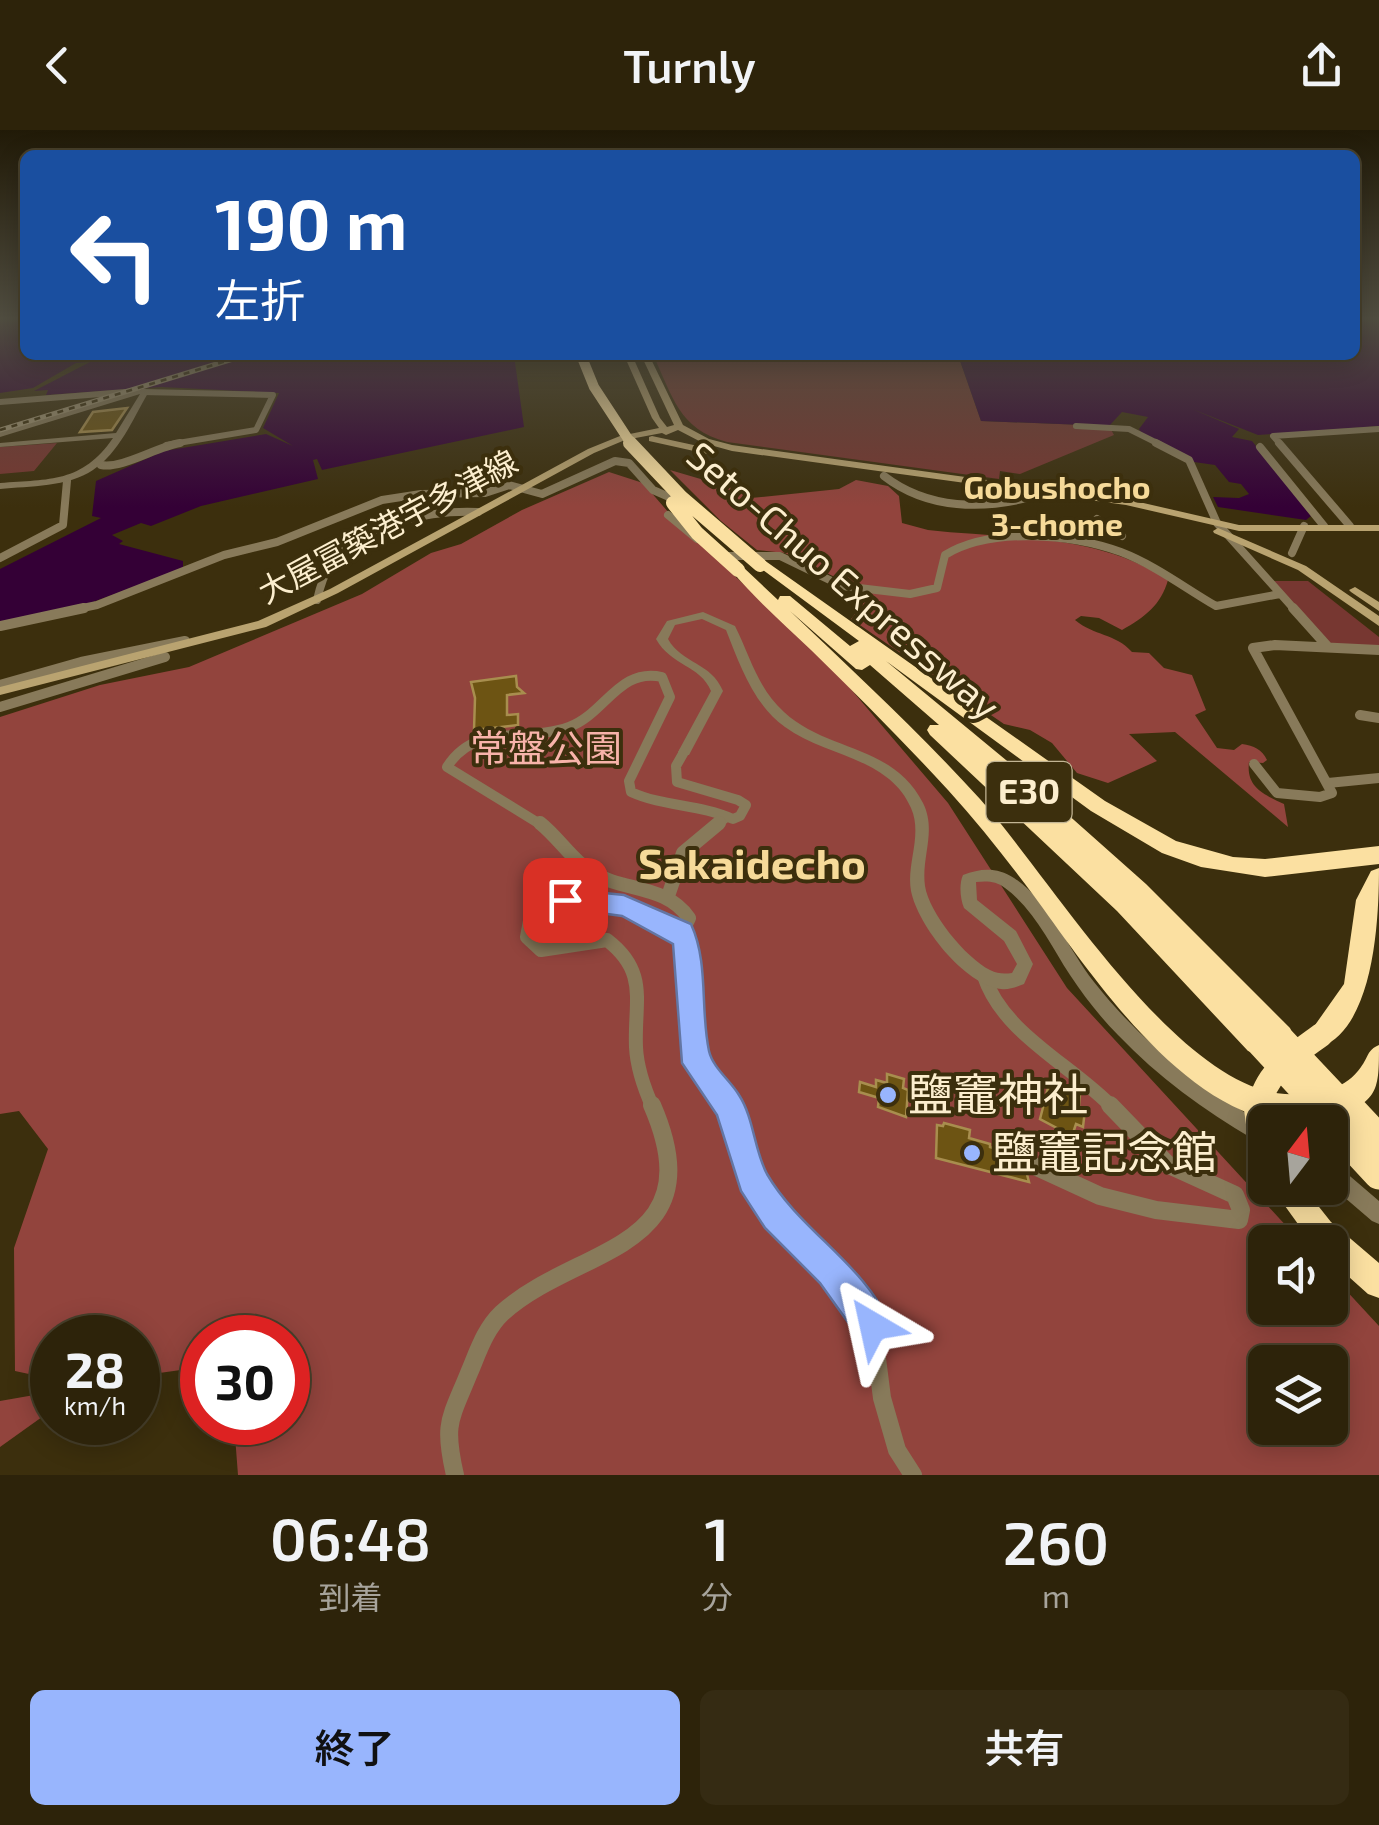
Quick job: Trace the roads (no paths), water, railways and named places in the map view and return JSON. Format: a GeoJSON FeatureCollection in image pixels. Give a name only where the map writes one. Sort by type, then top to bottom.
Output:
{"type":"FeatureCollection","features":[{"type":"Feature","properties":{"kind":"highway","name":"Seto-Chuo Expressway"},"geometry":{"type":"LineString","coordinates":[[584,381],[598,410],[697,532],[752,566]]}},
{"type":"Feature","properties":{"kind":"highway","name":"Seto-Chuo Expressway"},"geometry":{"type":"LineString","coordinates":[[591,381],[626,434],[657,472],[752,566],[1026,810],[1379,1140]]}},
{"type":"Feature","properties":{"kind":"highway"},"geometry":{"type":"LineString","coordinates":[[752,566],[1155,842],[1219,865],[1261,870],[1379,855]]}},
{"type":"Feature","properties":{"kind":"highway"},"geometry":{"type":"LineString","coordinates":[[752,566],[962,792],[1133,1008],[1190,1061],[1254,1100],[1302,1110],[1356,1093],[1368,1081],[1379,1058]]}},
{"type":"Feature","properties":{"kind":"highway"},"geometry":{"type":"LineString","coordinates":[[1259,1105],[1259,1092],[1270,1075],[1321,1036],[1336,1019],[1358,977],[1363,912],[1379,877]]}},
{"type":"Feature","properties":{"kind":"highway","name":"Seto-Chuo Expressway"},"geometry":{"type":"LineString","coordinates":[[1269,1040],[1379,1174]]}},
{"type":"Feature","properties":{"kind":"highway"},"geometry":{"type":"LineString","coordinates":[[1300,1205],[1321,1232],[1379,1283]]}},
{"type":"Feature","properties":{"kind":"main road"},"geometry":{"type":"LineString","coordinates":[[642,381],[670,430],[695,447],[721,454],[1035,493],[1219,529],[1249,532],[1350,526],[1379,530]]}},
{"type":"Feature","properties":{"kind":"main road"},"geometry":{"type":"LineString","coordinates":[[654,381],[670,430]]}},
{"type":"Feature","properties":{"kind":"main road"},"geometry":{"type":"LineString","coordinates":[[670,430],[722,446],[884,476],[1143,505],[1292,553],[1379,607]]}},
{"type":"Feature","properties":{"kind":"main road","name":"大屋冨築港宇多津線"},"geometry":{"type":"LineString","coordinates":[[407,554],[478,512],[603,452],[670,430]]}},
{"type":"Feature","properties":{"kind":"main road","name":"大屋冨築港宇多津線"},"geometry":{"type":"LineString","coordinates":[[0,692],[245,637],[320,602],[602,446],[670,430]]}},
{"type":"Feature","properties":{"kind":"main road"},"geometry":{"type":"LineString","coordinates":[[640,440],[670,440],[721,454]]}},
{"type":"Feature","properties":{"kind":"main road"},"geometry":{"type":"LineString","coordinates":[[1249,532],[1305,528],[1379,530]]}},
{"type":"Feature","properties":{"kind":"main road"},"geometry":{"type":"LineString","coordinates":[[1273,530],[1268,537],[1274,549]]}},
{"type":"Feature","properties":{"kind":"main road"},"geometry":{"type":"LineString","coordinates":[[1249,532],[1379,622]]}},
{"type":"Feature","properties":{"kind":"main road","name":"大屋冨築港宇多津線"},"geometry":{"type":"LineString","coordinates":[[0,692],[90,666],[219,638],[320,602]]}},
{"type":"Feature","properties":{"kind":"street"},"geometry":{"type":"LineString","coordinates":[[0,486],[67,480],[101,465],[141,392]]}},
{"type":"Feature","properties":{"kind":"street"},"geometry":{"type":"LineString","coordinates":[[0,436],[141,392]]}},
{"type":"Feature","properties":{"kind":"street"},"geometry":{"type":"LineString","coordinates":[[0,402],[141,392],[273,395],[256,430],[157,448],[112,467],[101,465]]}},
{"type":"Feature","properties":{"kind":"street"},"geometry":{"type":"LineString","coordinates":[[1076,426],[1129,429],[1189,460],[1219,529],[1328,647]]}},
{"type":"Feature","properties":{"kind":"street"},"geometry":{"type":"LineString","coordinates":[[1350,526],[1273,436],[1379,429]]}},
{"type":"Feature","properties":{"kind":"street"},"geometry":{"type":"LineString","coordinates":[[0,445],[120,435]]}},
{"type":"Feature","properties":{"kind":"street"},"geometry":{"type":"LineString","coordinates":[[1260,447],[1324,526]]}},
{"type":"Feature","properties":{"kind":"street"},"geometry":{"type":"LineString","coordinates":[[0,626],[97,605],[224,555],[277,542],[382,500],[485,492],[510,485],[542,494],[615,461],[630,463],[653,490],[686,506],[700,542]]}},
{"type":"Feature","properties":{"kind":"street"},"geometry":{"type":"LineString","coordinates":[[884,476],[895,484],[964,508],[1035,493]]}},
{"type":"Feature","properties":{"kind":"street"},"geometry":{"type":"LineString","coordinates":[[0,558],[63,525],[67,480]]}},
{"type":"Feature","properties":{"kind":"street"},"geometry":{"type":"LineString","coordinates":[[1096,505],[1093,520],[1122,536]]}},
{"type":"Feature","properties":{"kind":"street"},"geometry":{"type":"LineString","coordinates":[[320,602],[331,560],[352,540],[395,524],[478,512]]}},
{"type":"Feature","properties":{"kind":"street"},"geometry":{"type":"LineString","coordinates":[[668,515],[720,556],[759,554],[790,560],[842,586],[910,594],[938,588],[945,555],[950,550],[996,540],[1108,547],[1165,574],[1216,606],[1280,594]]}},
{"type":"Feature","properties":{"kind":"street"},"geometry":{"type":"LineString","coordinates":[[1292,553],[1305,528]]}},
{"type":"Feature","properties":{"kind":"street"},"geometry":{"type":"LineString","coordinates":[[912,1475],[897,1450],[882,1398],[873,1326],[833,1270],[777,1216],[760,1192],[752,1180],[730,1107],[696,1063],[688,946],[682,932],[689,918],[684,906],[668,896],[594,873],[527,814],[482,783],[447,767],[449,760],[475,742],[497,736],[569,728],[587,719],[626,680],[649,672],[662,677],[670,697],[629,781],[631,792],[654,802],[706,807],[726,817],[740,816],[746,805],[730,796],[689,789],[677,782],[676,766],[712,708],[717,692],[711,677],[668,652],[662,639],[671,623],[703,616],[731,628],[747,671],[783,719],[806,733],[868,757],[906,788],[925,828],[918,880],[921,900],[964,959],[984,976],[1009,982],[1018,978],[1026,964],[1010,936],[969,903],[968,880],[981,874],[1002,878],[1022,894],[1098,999],[1164,1069],[1248,1123]]}},
{"type":"Feature","properties":{"kind":"street"},"geometry":{"type":"LineString","coordinates":[[1254,764],[1277,793],[1320,797],[1332,792],[1252,648],[1379,650]]}},
{"type":"Feature","properties":{"kind":"street"},"geometry":{"type":"LineString","coordinates":[[0,707],[165,658]]}},
{"type":"Feature","properties":{"kind":"street"},"geometry":{"type":"LineString","coordinates":[[1360,715],[1379,718]]}},
{"type":"Feature","properties":{"kind":"street"},"geometry":{"type":"LineString","coordinates":[[1328,783],[1379,778]]}},
{"type":"Feature","properties":{"kind":"street"},"geometry":{"type":"LineString","coordinates":[[668,896],[682,854],[726,817]]}},
{"type":"Feature","properties":{"kind":"street"},"geometry":{"type":"LineString","coordinates":[[454,1475],[447,1427],[477,1352],[498,1316],[522,1296],[646,1230],[668,1180],[670,1149],[640,1085],[636,1049],[638,981],[622,949],[606,940],[542,950],[527,937],[526,925],[532,910],[544,900],[586,900],[624,906],[649,916],[672,932],[682,932]]}},
{"type":"Feature","properties":{"kind":"street"},"geometry":{"type":"LineString","coordinates":[[984,976],[989,991],[1023,1033],[1086,1082],[1168,1164],[1234,1195],[1241,1210],[1238,1220],[1219,1220],[1131,1204],[1100,1196],[1037,1167]]}},
{"type":"Feature","properties":{"kind":"street"},"geometry":{"type":"LineString","coordinates":[[1348,1187],[1379,1214]]}},
{"type":"Feature","properties":{"kind":"railway"},"geometry":{"type":"LineString","coordinates":[[0,430],[161,381]]}},
{"type":"Feature","properties":{"kind":"place","name":"鹽竈神社"},"geometry":{"type":"Point","coordinates":[888,1095]}},
{"type":"Feature","properties":{"kind":"place","name":"鹽竈記念館"},"geometry":{"type":"Point","coordinates":[972,1153]}},
{"type":"Feature","properties":{"kind":"district","name":"Gobushocho 3-chome"},"geometry":{"type":"Point","coordinates":[1057,506]}},
{"type":"Feature","properties":{"kind":"district","name":"Sakaidecho"},"geometry":{"type":"Point","coordinates":[752,864]}},
{"type":"Feature","properties":{"kind":"park label","name":"常盤公園"},"geometry":{"type":"Point","coordinates":[546,749]}}]}
